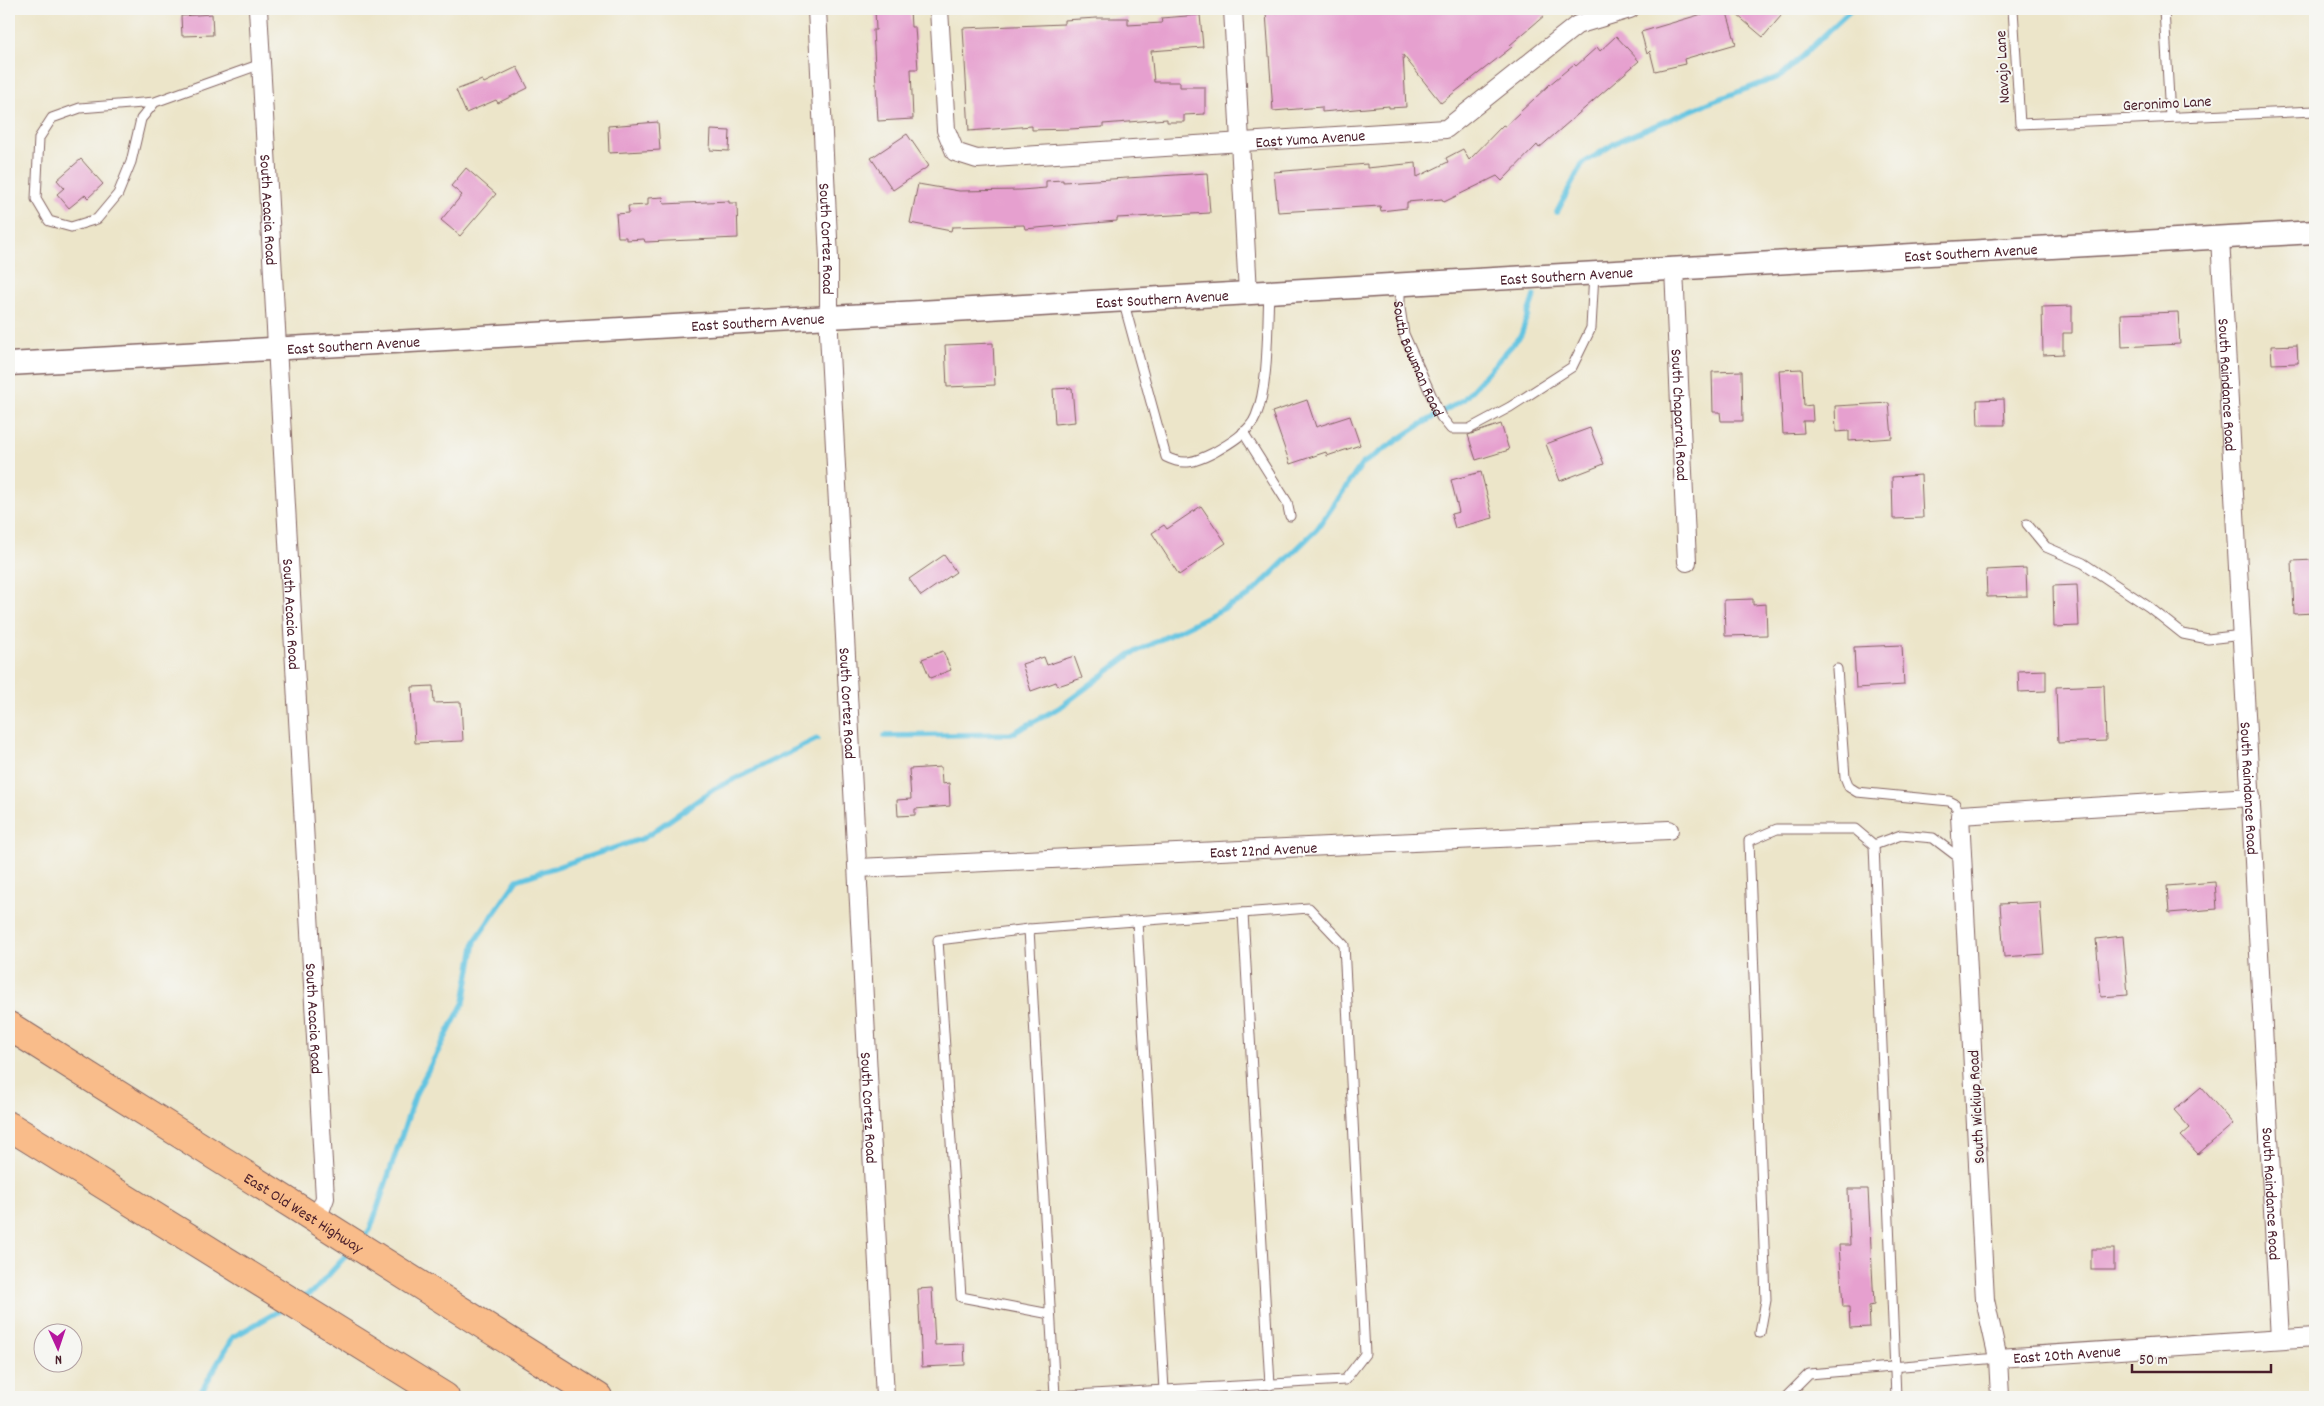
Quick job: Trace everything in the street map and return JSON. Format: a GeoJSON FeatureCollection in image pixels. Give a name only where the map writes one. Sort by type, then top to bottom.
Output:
{"type":"FeatureCollection","features":[{"type":"Feature","properties":{"kind":"main road","name":"East Old West Highway"},"geometry":{"type":"LineString","coordinates":[[9,1026],[598,1397]]}},
{"type":"Feature","properties":{"kind":"main road"},"geometry":{"type":"LineString","coordinates":[[9,1126],[445,1397]]}},
{"type":"Feature","properties":{"kind":"street","name":"South Acacia Road"},"geometry":{"type":"LineString","coordinates":[[258,9],[326,1198],[317,1220]]}},
{"type":"Feature","properties":{"kind":"street","name":"South Cortez Road"},"geometry":{"type":"LineString","coordinates":[[817,9],[830,316],[829,342],[885,1397]]}},
{"type":"Feature","properties":{"kind":"street","name":"East Yuma Avenue"},"geometry":{"type":"LineString","coordinates":[[939,9],[946,130],[955,152],[977,159],[1446,129],[1576,25],[1610,12],[1630,9]]}},
{"type":"Feature","properties":{"kind":"street"},"geometry":{"type":"LineString","coordinates":[[1233,9],[1240,142],[1258,292]]}},
{"type":"Feature","properties":{"kind":"street","name":"East Southern Avenue"},"geometry":{"type":"LineString","coordinates":[[9,364],[2315,232]]}},
{"type":"Feature","properties":{"kind":"street","name":"South Raindance Road"},"geometry":{"type":"LineString","coordinates":[[2220,237],[2280,1339]]}},
{"type":"Feature","properties":{"kind":"street","name":"South Chaparral Road"},"geometry":{"type":"LineString","coordinates":[[1674,269],[1687,562]]}},
{"type":"Feature","properties":{"kind":"street"},"geometry":{"type":"LineString","coordinates":[[1960,815],[2251,797]]}},
{"type":"Feature","properties":{"kind":"street","name":"South Wickiup Road"},"geometry":{"type":"LineString","coordinates":[[1960,815],[1986,1300],[1998,1358],[2000,1397]]}},
{"type":"Feature","properties":{"kind":"street","name":"East 22nd Avenue"},"geometry":{"type":"LineString","coordinates":[[858,868],[1669,830]]}},
{"type":"Feature","properties":{"kind":"street","name":"East 20th Avenue"},"geometry":{"type":"LineString","coordinates":[[1998,1358],[2315,1337]]}},
{"type":"Feature","properties":{"kind":"lane","name":"Navajo Lane"},"geometry":{"type":"LineString","coordinates":[[2013,9],[2020,124]]}},
{"type":"Feature","properties":{"kind":"lane"},"geometry":{"type":"LineString","coordinates":[[2164,9],[2170,117]]}},
{"type":"Feature","properties":{"kind":"lane"},"geometry":{"type":"LineString","coordinates":[[156,102],[141,119],[131,162],[118,194],[97,219],[71,227],[49,221],[36,199],[38,138],[52,118],[80,108],[156,102],[261,64]]}},
{"type":"Feature","properties":{"kind":"lane","name":"Geronimo Lane"},"geometry":{"type":"LineString","coordinates":[[2020,124],[2315,111]]}},
{"type":"Feature","properties":{"kind":"lane","name":"South Bowman Road"},"geometry":{"type":"LineString","coordinates":[[1400,284],[1400,308],[1404,334],[1441,417],[1451,429],[1469,429],[1510,407],[1572,367],[1591,328],[1594,273]]}},
{"type":"Feature","properties":{"kind":"lane"},"geometry":{"type":"LineString","coordinates":[[1123,300],[1166,457],[1179,464],[1200,459],[1234,441],[1256,418],[1266,365],[1258,292]]}},
{"type":"Feature","properties":{"kind":"lane"},"geometry":{"type":"LineString","coordinates":[[1243,432],[1287,502],[1290,516]]}},
{"type":"Feature","properties":{"kind":"lane"},"geometry":{"type":"LineString","coordinates":[[2028,524],[2046,547],[2083,563],[2149,607],[2183,634],[2208,639],[2242,635]]}},
{"type":"Feature","properties":{"kind":"lane"},"geometry":{"type":"LineString","coordinates":[[1837,669],[1845,777],[1849,787],[1857,792],[1949,801],[1955,804],[1960,815]]}},
{"type":"Feature","properties":{"kind":"lane"},"geometry":{"type":"LineString","coordinates":[[1760,1333],[1766,1300],[1749,841],[1778,829],[1856,829],[1874,845],[1896,1397]]}},
{"type":"Feature","properties":{"kind":"lane"},"geometry":{"type":"LineString","coordinates":[[1874,845],[1901,835],[1933,838],[1963,860]]}},
{"type":"Feature","properties":{"kind":"lane"},"geometry":{"type":"LineString","coordinates":[[1038,1397],[1346,1380],[1366,1354],[1344,945],[1309,908],[1029,929],[938,940],[962,1296],[1050,1314]]}},
{"type":"Feature","properties":{"kind":"lane"},"geometry":{"type":"LineString","coordinates":[[1244,913],[1270,1385]]}},
{"type":"Feature","properties":{"kind":"lane"},"geometry":{"type":"LineString","coordinates":[[1137,921],[1164,1390]]}},
{"type":"Feature","properties":{"kind":"lane"},"geometry":{"type":"LineString","coordinates":[[1029,929],[1055,1396]]}},
{"type":"Feature","properties":{"kind":"lane"},"geometry":{"type":"LineString","coordinates":[[1786,1397],[1809,1374],[1998,1358]]}},
{"type":"Feature","properties":{"kind":"building"},"geometry":{"type":"Polygon","coordinates":[[[875,9],[910,9],[911,27],[915,27],[918,69],[911,69],[913,119],[878,121],[873,30],[876,30],[875,9]]]}},
{"type":"Feature","properties":{"kind":"building"},"geometry":{"type":"Polygon","coordinates":[[[1317,9],[1552,9],[1510,45],[1512,47],[1441,103],[1403,55],[1406,107],[1389,108],[1389,106],[1322,112],[1322,107],[1273,111],[1266,13],[1317,11],[1317,9]]]}},
{"type":"Feature","properties":{"kind":"building"},"geometry":{"type":"Polygon","coordinates":[[[1719,9],[1726,9],[1736,44],[1684,59],[1685,64],[1655,71],[1650,51],[1647,54],[1641,32],[1719,9]]]}},
{"type":"Feature","properties":{"kind":"building"},"geometry":{"type":"Polygon","coordinates":[[[1730,9],[1787,9],[1763,37],[1730,9]]]}},
{"type":"Feature","properties":{"kind":"building"},"geometry":{"type":"Polygon","coordinates":[[[212,14],[213,35],[182,36],[181,16],[212,14]]]}},
{"type":"Feature","properties":{"kind":"building"},"geometry":{"type":"Polygon","coordinates":[[[1200,15],[1203,47],[1151,51],[1154,82],[1180,82],[1180,87],[1205,87],[1205,114],[1184,115],[1184,122],[1167,122],[1167,119],[1103,124],[1103,127],[1070,129],[1032,130],[1032,126],[969,131],[963,28],[1064,24],[1064,20],[1097,18],[1128,18],[1128,25],[1162,23],[1161,18],[1200,15]]]}},
{"type":"Feature","properties":{"kind":"building"},"geometry":{"type":"Polygon","coordinates":[[[1616,36],[1639,61],[1539,148],[1537,145],[1502,181],[1497,176],[1444,202],[1442,199],[1407,202],[1407,208],[1381,211],[1380,206],[1278,212],[1274,172],[1367,164],[1367,168],[1416,163],[1417,177],[1448,162],[1446,158],[1463,149],[1469,160],[1503,125],[1505,126],[1549,85],[1574,64],[1576,66],[1597,47],[1600,51],[1616,36]]]}},
{"type":"Feature","properties":{"kind":"building"},"geometry":{"type":"Polygon","coordinates":[[[517,67],[528,88],[498,103],[496,100],[466,113],[456,90],[482,80],[484,83],[517,67]]]}},
{"type":"Feature","properties":{"kind":"building"},"geometry":{"type":"Polygon","coordinates":[[[658,122],[660,150],[609,153],[608,126],[658,122]]]}},
{"type":"Feature","properties":{"kind":"building"},"geometry":{"type":"Polygon","coordinates":[[[711,130],[730,131],[729,151],[710,150],[711,130]]]}},
{"type":"Feature","properties":{"kind":"building"},"geometry":{"type":"Polygon","coordinates":[[[907,134],[929,166],[893,190],[871,158],[907,134]]]}},
{"type":"Feature","properties":{"kind":"building"},"geometry":{"type":"Polygon","coordinates":[[[81,159],[103,184],[88,198],[85,195],[69,208],[57,194],[64,188],[57,180],[81,159]]]}},
{"type":"Feature","properties":{"kind":"building"},"geometry":{"type":"Polygon","coordinates":[[[466,168],[496,194],[460,236],[441,220],[462,195],[451,186],[466,168]]]}},
{"type":"Feature","properties":{"kind":"building"},"geometry":{"type":"Polygon","coordinates":[[[1207,173],[1210,213],[1117,218],[1117,221],[1025,229],[1024,225],[952,227],[951,231],[910,223],[918,184],[959,191],[1021,190],[1046,188],[1046,181],[1063,180],[1063,182],[1207,173]]]}},
{"type":"Feature","properties":{"kind":"building"},"geometry":{"type":"Polygon","coordinates":[[[663,197],[664,204],[729,201],[729,203],[737,203],[738,238],[645,242],[644,239],[626,240],[626,237],[618,237],[616,214],[629,213],[628,206],[648,205],[648,198],[663,197]]]}},
{"type":"Feature","properties":{"kind":"building"},"geometry":{"type":"Polygon","coordinates":[[[2072,306],[2072,333],[2063,333],[2063,354],[2043,355],[2042,307],[2072,306]]]}},
{"type":"Feature","properties":{"kind":"building"},"geometry":{"type":"Polygon","coordinates":[[[2178,312],[2180,344],[2122,347],[2121,314],[2178,312]]]}},
{"type":"Feature","properties":{"kind":"building"},"geometry":{"type":"Polygon","coordinates":[[[993,343],[995,385],[947,387],[945,345],[993,343]]]}},
{"type":"Feature","properties":{"kind":"building"},"geometry":{"type":"Polygon","coordinates":[[[2297,345],[2298,363],[2272,364],[2271,346],[2297,345]]]}},
{"type":"Feature","properties":{"kind":"building"},"geometry":{"type":"Polygon","coordinates":[[[1802,369],[1804,406],[1812,405],[1813,421],[1803,421],[1804,433],[1783,434],[1779,370],[1802,369]]]}},
{"type":"Feature","properties":{"kind":"building"},"geometry":{"type":"Polygon","coordinates":[[[1742,371],[1743,421],[1721,421],[1720,412],[1713,412],[1712,372],[1742,371]]]}},
{"type":"Feature","properties":{"kind":"building"},"geometry":{"type":"Polygon","coordinates":[[[1072,388],[1075,422],[1055,424],[1053,389],[1072,388]]]}},
{"type":"Feature","properties":{"kind":"building"},"geometry":{"type":"Polygon","coordinates":[[[2004,399],[2005,425],[1978,425],[1977,400],[2004,399]]]}},
{"type":"Feature","properties":{"kind":"building"},"geometry":{"type":"Polygon","coordinates":[[[1307,400],[1316,427],[1350,416],[1360,445],[1327,456],[1326,452],[1290,464],[1272,412],[1307,400]]]}},
{"type":"Feature","properties":{"kind":"building"},"geometry":{"type":"Polygon","coordinates":[[[1889,403],[1892,438],[1849,441],[1849,431],[1836,432],[1835,406],[1889,403]]]}},
{"type":"Feature","properties":{"kind":"building"},"geometry":{"type":"Polygon","coordinates":[[[1501,424],[1509,450],[1476,460],[1468,435],[1501,424]]]}},
{"type":"Feature","properties":{"kind":"building"},"geometry":{"type":"Polygon","coordinates":[[[1590,428],[1604,464],[1560,481],[1546,444],[1590,428]]]}},
{"type":"Feature","properties":{"kind":"building"},"geometry":{"type":"Polygon","coordinates":[[[1481,472],[1493,518],[1455,528],[1451,514],[1459,512],[1451,480],[1481,472]]]}},
{"type":"Feature","properties":{"kind":"building"},"geometry":{"type":"Polygon","coordinates":[[[1921,475],[1923,518],[1893,519],[1892,477],[1921,475]]]}},
{"type":"Feature","properties":{"kind":"building"},"geometry":{"type":"Polygon","coordinates":[[[1201,506],[1226,543],[1179,575],[1152,533],[1164,525],[1167,529],[1201,506]]]}},
{"type":"Feature","properties":{"kind":"building"},"geometry":{"type":"Polygon","coordinates":[[[944,555],[956,572],[921,596],[909,579],[944,555]]]}},
{"type":"Feature","properties":{"kind":"building"},"geometry":{"type":"Polygon","coordinates":[[[2315,560],[2315,613],[2294,614],[2292,561],[2315,560]]]}},
{"type":"Feature","properties":{"kind":"building"},"geometry":{"type":"Polygon","coordinates":[[[2026,568],[2027,596],[1987,597],[1986,570],[2026,568]]]}},
{"type":"Feature","properties":{"kind":"building"},"geometry":{"type":"Polygon","coordinates":[[[2077,585],[2079,626],[2054,627],[2053,586],[2077,585]]]}},
{"type":"Feature","properties":{"kind":"building"},"geometry":{"type":"Polygon","coordinates":[[[1753,599],[1753,605],[1766,604],[1767,635],[1725,636],[1724,600],[1753,599]]]}},
{"type":"Feature","properties":{"kind":"building"},"geometry":{"type":"Polygon","coordinates":[[[1902,645],[1904,685],[1856,688],[1854,647],[1902,645]]]}},
{"type":"Feature","properties":{"kind":"building"},"geometry":{"type":"Polygon","coordinates":[[[943,651],[951,670],[930,678],[922,659],[943,651]]]}},
{"type":"Feature","properties":{"kind":"building"},"geometry":{"type":"Polygon","coordinates":[[[1074,656],[1082,678],[1058,686],[1056,682],[1031,691],[1022,664],[1044,657],[1047,665],[1074,656]]]}},
{"type":"Feature","properties":{"kind":"building"},"geometry":{"type":"Polygon","coordinates":[[[2046,670],[2046,691],[2019,692],[2018,671],[2046,670]]]}},
{"type":"Feature","properties":{"kind":"building"},"geometry":{"type":"Polygon","coordinates":[[[2104,685],[2106,741],[2058,743],[2056,687],[2104,685]]]}},
{"type":"Feature","properties":{"kind":"building"},"geometry":{"type":"Polygon","coordinates":[[[433,686],[434,703],[461,702],[463,741],[415,743],[412,687],[433,686]]]}},
{"type":"Feature","properties":{"kind":"building"},"geometry":{"type":"Polygon","coordinates":[[[941,767],[942,784],[949,783],[950,806],[915,809],[915,815],[898,816],[897,800],[911,799],[909,769],[941,767]]]}},
{"type":"Feature","properties":{"kind":"building"},"geometry":{"type":"Polygon","coordinates":[[[2215,882],[2217,909],[2169,913],[2167,886],[2215,882]]]}},
{"type":"Feature","properties":{"kind":"building"},"geometry":{"type":"Polygon","coordinates":[[[2040,902],[2044,954],[2004,957],[2000,904],[2040,902]]]}},
{"type":"Feature","properties":{"kind":"building"},"geometry":{"type":"Polygon","coordinates":[[[2123,936],[2128,995],[2101,997],[2096,939],[2123,936]]]}},
{"type":"Feature","properties":{"kind":"building"},"geometry":{"type":"Polygon","coordinates":[[[2201,1087],[2233,1124],[2198,1154],[2181,1136],[2190,1128],[2174,1110],[2201,1087]]]}},
{"type":"Feature","properties":{"kind":"building"},"geometry":{"type":"Polygon","coordinates":[[[1848,1189],[1868,1189],[1874,1305],[1869,1306],[1870,1327],[1850,1328],[1849,1307],[1843,1307],[1839,1245],[1850,1245],[1848,1189]]]}},
{"type":"Feature","properties":{"kind":"building"},"geometry":{"type":"Polygon","coordinates":[[[2091,1249],[2114,1249],[2114,1270],[2091,1270],[2091,1249]]]}},
{"type":"Feature","properties":{"kind":"building"},"geometry":{"type":"Polygon","coordinates":[[[932,1288],[935,1345],[964,1344],[965,1365],[922,1367],[918,1289],[932,1288]]]}},
{"type":"Feature","properties":{"kind":"waterway"},"geometry":{"type":"LineString","coordinates":[[1557,212],[1582,164],[1620,140],[1711,102],[1781,76],[1852,9]]}},
{"type":"Feature","properties":{"kind":"waterway"},"geometry":{"type":"LineString","coordinates":[[884,736],[1011,734],[1059,708],[1131,654],[1249,596],[1317,529],[1362,464],[1420,425],[1464,399],[1521,335],[1534,296]]}},
{"type":"Feature","properties":{"kind":"waterway"},"geometry":{"type":"LineString","coordinates":[[361,1240],[370,1230],[416,1093],[464,1002],[475,941],[517,880],[644,838],[714,789],[817,739]]}},
{"type":"Feature","properties":{"kind":"waterway"},"geometry":{"type":"LineString","coordinates":[[300,1299],[314,1291],[351,1250]]}},
{"type":"Feature","properties":{"kind":"waterway"},"geometry":{"type":"LineString","coordinates":[[198,1397],[233,1337],[286,1307]]}}]}
